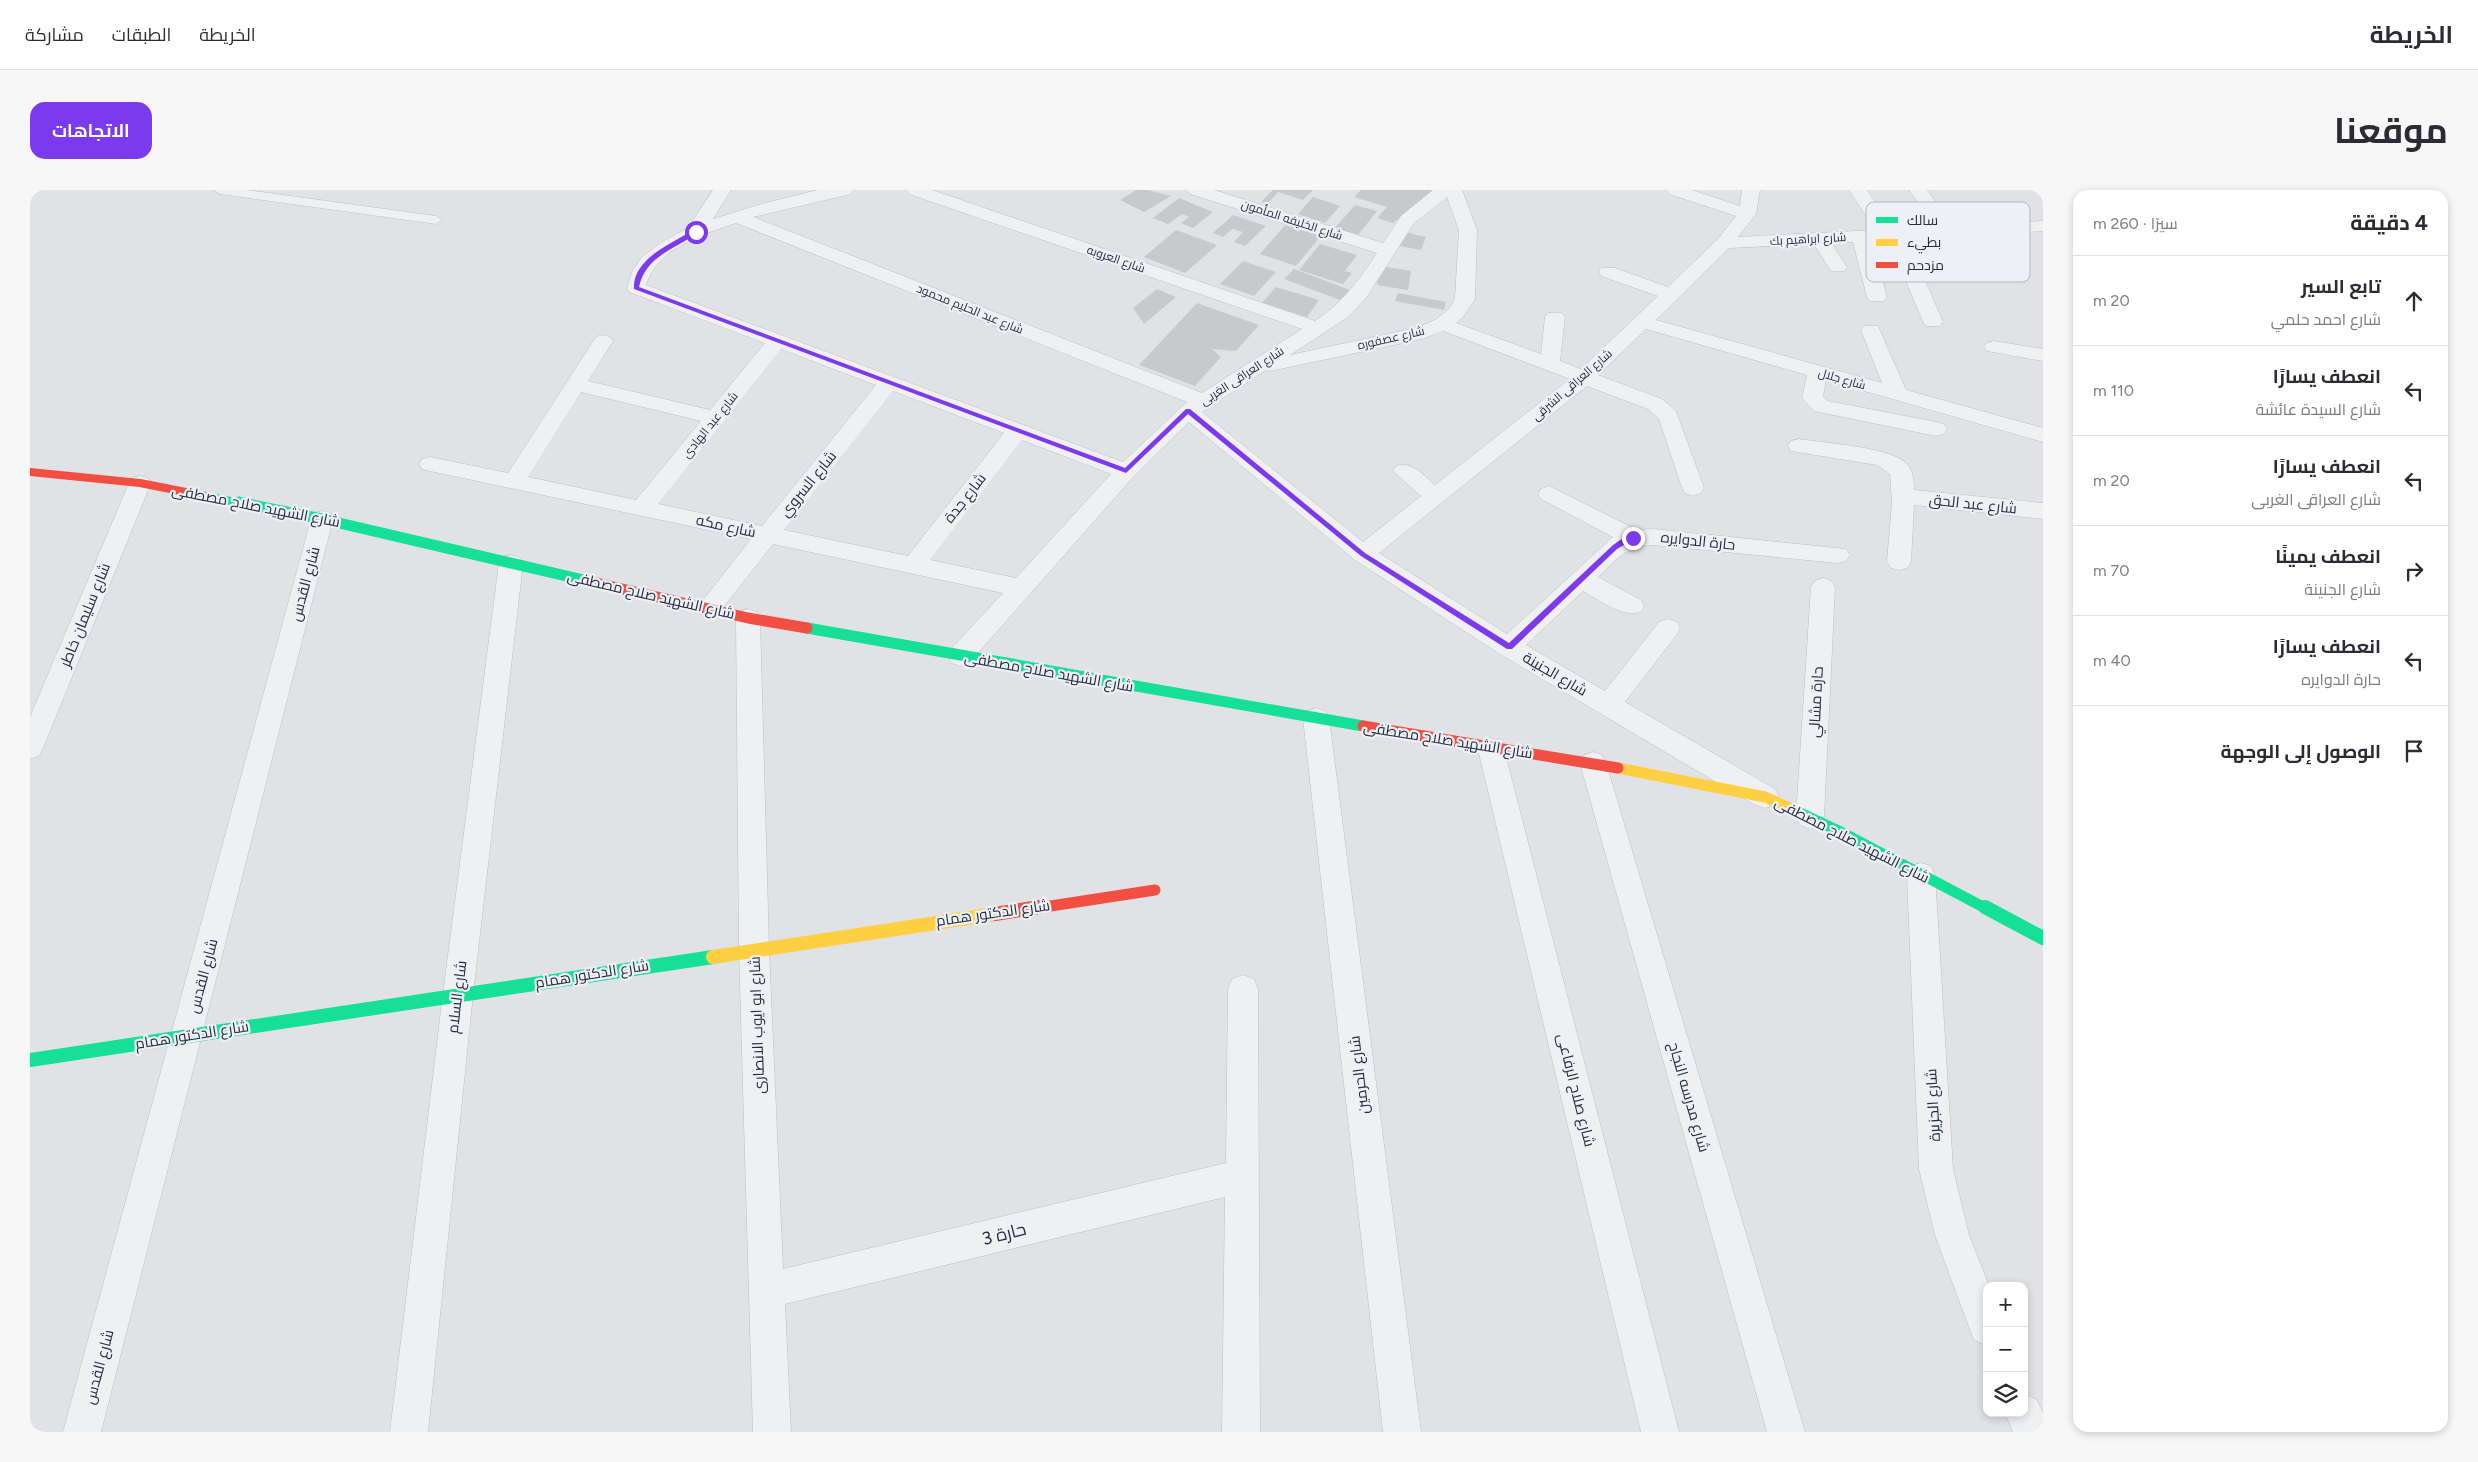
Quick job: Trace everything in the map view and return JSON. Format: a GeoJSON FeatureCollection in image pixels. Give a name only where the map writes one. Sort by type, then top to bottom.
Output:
{"type":"FeatureCollection","features":[{"type":"Feature","properties":{"kind":"main road","name":"شارع الشهيد صلاح مصطفى"},"geometry":{"type":"LineString","coordinates":[[30,472],[140,483],[322,518],[748,618],[1316,718],[1592,763],[1765,797],[1810,817],[2043,938]]}},
{"type":"Feature","properties":{"kind":"main road","name":"شارع الدكتور همام"},"geometry":{"type":"LineString","coordinates":[[30,1060],[754,949],[1155,890]]}},
{"type":"Feature","properties":{"kind":"street"},"geometry":{"type":"LineString","coordinates":[[696,232],[722,190]]}},
{"type":"Feature","properties":{"kind":"street"},"geometry":{"type":"LineString","coordinates":[[845,190],[737,217],[696,232],[653,257],[639,276],[636,288],[1126,471]]}},
{"type":"Feature","properties":{"kind":"street","name":"شارع العروبه"},"geometry":{"type":"LineString","coordinates":[[915,190],[1317,328]]}},
{"type":"Feature","properties":{"kind":"street","name":"شارع الخليفه المأمون"},"geometry":{"type":"LineString","coordinates":[[1196,190],[1387,250]]}},
{"type":"Feature","properties":{"kind":"street"},"geometry":{"type":"LineString","coordinates":[[1675,190],[1747,214]]}},
{"type":"Feature","properties":{"kind":"street","name":"شارع العراقى الشرقى"},"geometry":{"type":"LineString","coordinates":[[1363,554],[1584,378],[1724,243],[1747,214],[1751,190]]}},
{"type":"Feature","properties":{"kind":"street"},"geometry":{"type":"LineString","coordinates":[[1858,190],[1867,202]]}},
{"type":"Feature","properties":{"kind":"street"},"geometry":{"type":"LineString","coordinates":[[1918,190],[1926,202]]}},
{"type":"Feature","properties":{"kind":"street","name":"شارع العراقى الغربى"},"geometry":{"type":"LineString","coordinates":[[960,656],[1126,471],[1195,406],[1342,313],[1359,294],[1407,220],[1442,191]]}},
{"type":"Feature","properties":{"kind":"street","name":"شارع عصفوره"},"geometry":{"type":"LineString","coordinates":[[1254,368],[1422,333],[1442,324],[1456,313],[1464,299],[1468,230],[1442,191]]}},
{"type":"Feature","properties":{"kind":"street","name":"شارع عبد الحليم محمود"},"geometry":{"type":"LineString","coordinates":[[737,217],[1195,406]]}},
{"type":"Feature","properties":{"kind":"street","name":"شارع ابراهيم بك"},"geometry":{"type":"LineString","coordinates":[[2030,227],[2043,226]]}},
{"type":"Feature","properties":{"kind":"street"},"geometry":{"type":"LineString","coordinates":[[1861,236],[1866,255]]}},
{"type":"Feature","properties":{"kind":"street","name":"شارع ابراهيم بك"},"geometry":{"type":"LineString","coordinates":[[1724,243],[1866,236]]}},
{"type":"Feature","properties":{"kind":"street"},"geometry":{"type":"LineString","coordinates":[[1819,238],[1838,267]]}},
{"type":"Feature","properties":{"kind":"street"},"geometry":{"type":"LineString","coordinates":[[1608,272],[1671,294]]}},
{"type":"Feature","properties":{"kind":"street"},"geometry":{"type":"LineString","coordinates":[[1873,282],[1877,296]]}},
{"type":"Feature","properties":{"kind":"street"},"geometry":{"type":"LineString","coordinates":[[1914,282],[1933,322]]}},
{"type":"Feature","properties":{"kind":"street"},"geometry":{"type":"LineString","coordinates":[[1550,365],[1555,317]]}},
{"type":"Feature","properties":{"kind":"street","name":"شارع جلال"},"geometry":{"type":"LineString","coordinates":[[1642,322],[2043,435]]}},
{"type":"Feature","properties":{"kind":"street"},"geometry":{"type":"LineString","coordinates":[[1442,324],[1655,404],[1663,409],[1669,416],[1693,488]]}},
{"type":"Feature","properties":{"kind":"street"},"geometry":{"type":"LineString","coordinates":[[1871,330],[1897,394]]}},
{"type":"Feature","properties":{"kind":"street"},"geometry":{"type":"LineString","coordinates":[[514,481],[603,341]]}},
{"type":"Feature","properties":{"kind":"street","name":"شارع عبد الهادى"},"geometry":{"type":"LineString","coordinates":[[642,508],[777,341]]}},
{"type":"Feature","properties":{"kind":"street"},"geometry":{"type":"LineString","coordinates":[[1994,347],[2043,355]]}},
{"type":"Feature","properties":{"kind":"street"},"geometry":{"type":"LineString","coordinates":[[1818,372],[1812,398],[1820,406],[1936,430]]}},
{"type":"Feature","properties":{"kind":"street","name":"شارع السروي"},"geometry":{"type":"LineString","coordinates":[[709,608],[889,383]]}},
{"type":"Feature","properties":{"kind":"street"},"geometry":{"type":"LineString","coordinates":[[576,384],[715,418]]}},
{"type":"Feature","properties":{"kind":"street","name":"شارع الجنينة"},"geometry":{"type":"LineString","coordinates":[[1195,406],[1363,554],[1509,647],[1765,797]]}},
{"type":"Feature","properties":{"kind":"street","name":"شارع جدة"},"geometry":{"type":"LineString","coordinates":[[914,565],[1017,431]]}},
{"type":"Feature","properties":{"kind":"street"},"geometry":{"type":"LineString","coordinates":[[1799,446],[1882,459],[1893,465],[1900,472],[1903,496],[1899,562]]}},
{"type":"Feature","properties":{"kind":"street","name":"شارع مكه"},"geometry":{"type":"LineString","coordinates":[[430,464],[1021,588]]}},
{"type":"Feature","properties":{"kind":"street"},"geometry":{"type":"LineString","coordinates":[[1404,471],[1436,496]]}},
{"type":"Feature","properties":{"kind":"street","name":"شارع سليمان خاطر"},"geometry":{"type":"LineString","coordinates":[[30,748],[140,483]]}},
{"type":"Feature","properties":{"kind":"street"},"geometry":{"type":"LineString","coordinates":[[1549,494],[1633,538]]}},
{"type":"Feature","properties":{"kind":"street","name":"شارع عبد الحق"},"geometry":{"type":"LineString","coordinates":[[1903,496],[2043,511]]}},
{"type":"Feature","properties":{"kind":"street","name":"شارع القدس"},"geometry":{"type":"LineString","coordinates":[[82,1432],[188,1035],[322,518]]}},
{"type":"Feature","properties":{"kind":"street","name":"حارة الدوايره"},"geometry":{"type":"LineString","coordinates":[[1509,647],[1614,548],[1622,542],[1633,538],[1659,538],[1838,555]]}},
{"type":"Feature","properties":{"kind":"street","name":"شارع السلام"},"geometry":{"type":"LineString","coordinates":[[409,1432],[458,994],[511,563]]}},
{"type":"Feature","properties":{"kind":"street"},"geometry":{"type":"LineString","coordinates":[[1581,579],[1632,606]]}},
{"type":"Feature","properties":{"kind":"street","name":"حارة مشالي"},"geometry":{"type":"LineString","coordinates":[[1810,817],[1823,587]]}},
{"type":"Feature","properties":{"kind":"street","name":"شارع ابو ايوب الانصارى"},"geometry":{"type":"LineString","coordinates":[[748,618],[754,949],[772,1432]]}},
{"type":"Feature","properties":{"kind":"street"},"geometry":{"type":"LineString","coordinates":[[1608,705],[1668,628]]}},
{"type":"Feature","properties":{"kind":"street","name":"شارع الحرمين"},"geometry":{"type":"LineString","coordinates":[[1316,718],[1402,1432]]}},
{"type":"Feature","properties":{"kind":"street","name":"شارع صلاح الرفاعى"},"geometry":{"type":"LineString","coordinates":[[1491,748],[1660,1432]]}},
{"type":"Feature","properties":{"kind":"street","name":"شارع مدرسه النجاح"},"geometry":{"type":"LineString","coordinates":[[1592,763],[1786,1432]]}},
{"type":"Feature","properties":{"kind":"street","name":"شارع الجزيرة"},"geometry":{"type":"LineString","coordinates":[[1921,875],[1936,1169],[1952,1234],[1983,1316]]}},
{"type":"Feature","properties":{"kind":"street"},"geometry":{"type":"LineString","coordinates":[[1241,1432],[1243,989]]}},
{"type":"Feature","properties":{"kind":"street","name":"حارة 3"},"geometry":{"type":"LineString","coordinates":[[767,1291],[1241,1176]]}},
{"type":"Feature","properties":{"kind":"street"},"geometry":{"type":"LineString","coordinates":[[2026,1417],[2032,1432]]}},
{"type":"Feature","properties":{"kind":"lane"},"geometry":{"type":"LineString","coordinates":[[220,190],[436,220]]}},
{"type":"Feature","properties":{"kind":"building"},"geometry":{"type":"Polygon","coordinates":[[[1136,190],[1147,190],[1171,196],[1144,212],[1120,200],[1136,190]]]}},
{"type":"Feature","properties":{"kind":"building"},"geometry":{"type":"Polygon","coordinates":[[[1273,190],[1313,190],[1303,200],[1278,192],[1267,204],[1261,202],[1273,190]]]}},
{"type":"Feature","properties":{"kind":"building"},"geometry":{"type":"Polygon","coordinates":[[[1361,190],[1433,190],[1393,223],[1377,218],[1387,207],[1354,197],[1361,190]]]}},
{"type":"Feature","properties":{"kind":"building"},"geometry":{"type":"Polygon","coordinates":[[[1313,197],[1340,206],[1325,223],[1298,214],[1313,197]]]}},
{"type":"Feature","properties":{"kind":"building"},"geometry":{"type":"Polygon","coordinates":[[[1179,198],[1213,212],[1193,228],[1181,223],[1189,217],[1182,214],[1168,224],[1153,218],[1179,198]]]}},
{"type":"Feature","properties":{"kind":"building"},"geometry":{"type":"Polygon","coordinates":[[[1355,205],[1377,211],[1358,235],[1335,228],[1355,205]]]}},
{"type":"Feature","properties":{"kind":"building"},"geometry":{"type":"Polygon","coordinates":[[[1233,215],[1266,226],[1245,246],[1234,242],[1243,232],[1232,229],[1223,237],[1213,233],[1233,215]]]}},
{"type":"Feature","properties":{"kind":"building"},"geometry":{"type":"Polygon","coordinates":[[[1285,225],[1321,236],[1296,266],[1260,254],[1285,225]]]}},
{"type":"Feature","properties":{"kind":"building"},"geometry":{"type":"Polygon","coordinates":[[[1176,230],[1217,245],[1185,273],[1144,257],[1176,230]]]}},
{"type":"Feature","properties":{"kind":"building"},"geometry":{"type":"Polygon","coordinates":[[[1404,232],[1426,237],[1421,250],[1399,246],[1404,232]]]}},
{"type":"Feature","properties":{"kind":"building"},"geometry":{"type":"Polygon","coordinates":[[[1320,244],[1357,255],[1345,271],[1352,273],[1343,284],[1299,270],[1320,244]]]}},
{"type":"Feature","properties":{"kind":"building"},"geometry":{"type":"Polygon","coordinates":[[[1243,261],[1276,272],[1254,296],[1220,284],[1243,261]]]}},
{"type":"Feature","properties":{"kind":"building"},"geometry":{"type":"Polygon","coordinates":[[[1381,266],[1411,271],[1408,290],[1377,285],[1381,266]]]}},
{"type":"Feature","properties":{"kind":"building"},"geometry":{"type":"Polygon","coordinates":[[[1294,269],[1350,290],[1340,300],[1284,279],[1294,269]]]}},
{"type":"Feature","properties":{"kind":"building"},"geometry":{"type":"Polygon","coordinates":[[[1276,287],[1319,300],[1307,317],[1262,303],[1276,287]]]}},
{"type":"Feature","properties":{"kind":"building"},"geometry":{"type":"Polygon","coordinates":[[[1157,289],[1176,297],[1144,324],[1133,308],[1157,289]]]}},
{"type":"Feature","properties":{"kind":"building"},"geometry":{"type":"Polygon","coordinates":[[[1398,293],[1446,302],[1444,310],[1395,301],[1398,293]]]}},
{"type":"Feature","properties":{"kind":"building"},"geometry":{"type":"Polygon","coordinates":[[[1197,303],[1259,325],[1236,351],[1212,349],[1221,357],[1195,386],[1139,365],[1197,303]]]}},
{"type":"Feature","properties":{"kind":"traffic: fast"},"geometry":{"type":"LineString","coordinates":[[211,497],[322,519],[592,582]]}},
{"type":"Feature","properties":{"kind":"traffic: fast"},"geometry":{"type":"LineString","coordinates":[[807,628],[1363,726]]}},
{"type":"Feature","properties":{"kind":"traffic: fast"},"geometry":{"type":"LineString","coordinates":[[1798,812],[1845,834],[2043,938]]}},
{"type":"Feature","properties":{"kind":"traffic: fast"},"geometry":{"type":"LineString","coordinates":[[30,1060],[713,957]]}},
{"type":"Feature","properties":{"kind":"traffic: slow"},"geometry":{"type":"LineString","coordinates":[[1618,768],[1765,797],[1798,812]]}},
{"type":"Feature","properties":{"kind":"traffic: slow"},"geometry":{"type":"LineString","coordinates":[[713,957],[995,914]]}},
{"type":"Feature","properties":{"kind":"traffic: jam"},"geometry":{"type":"LineString","coordinates":[[30,472],[140,483],[211,497]]}},
{"type":"Feature","properties":{"kind":"traffic: jam"},"geometry":{"type":"LineString","coordinates":[[592,582],[748,618],[807,628]]}},
{"type":"Feature","properties":{"kind":"traffic: jam"},"geometry":{"type":"LineString","coordinates":[[1363,726],[1618,768]]}},
{"type":"Feature","properties":{"kind":"traffic: jam"},"geometry":{"type":"LineString","coordinates":[[995,914],[1155,890]]}},
{"type":"Feature","properties":{"kind":"route"},"geometry":{"type":"LineString","coordinates":[[696,232],[673,243],[653,257],[639,276],[636,288],[1126,471],[1188,410],[1363,554],[1509,647],[1614,548],[1622,542],[1633,538]]}}]}
